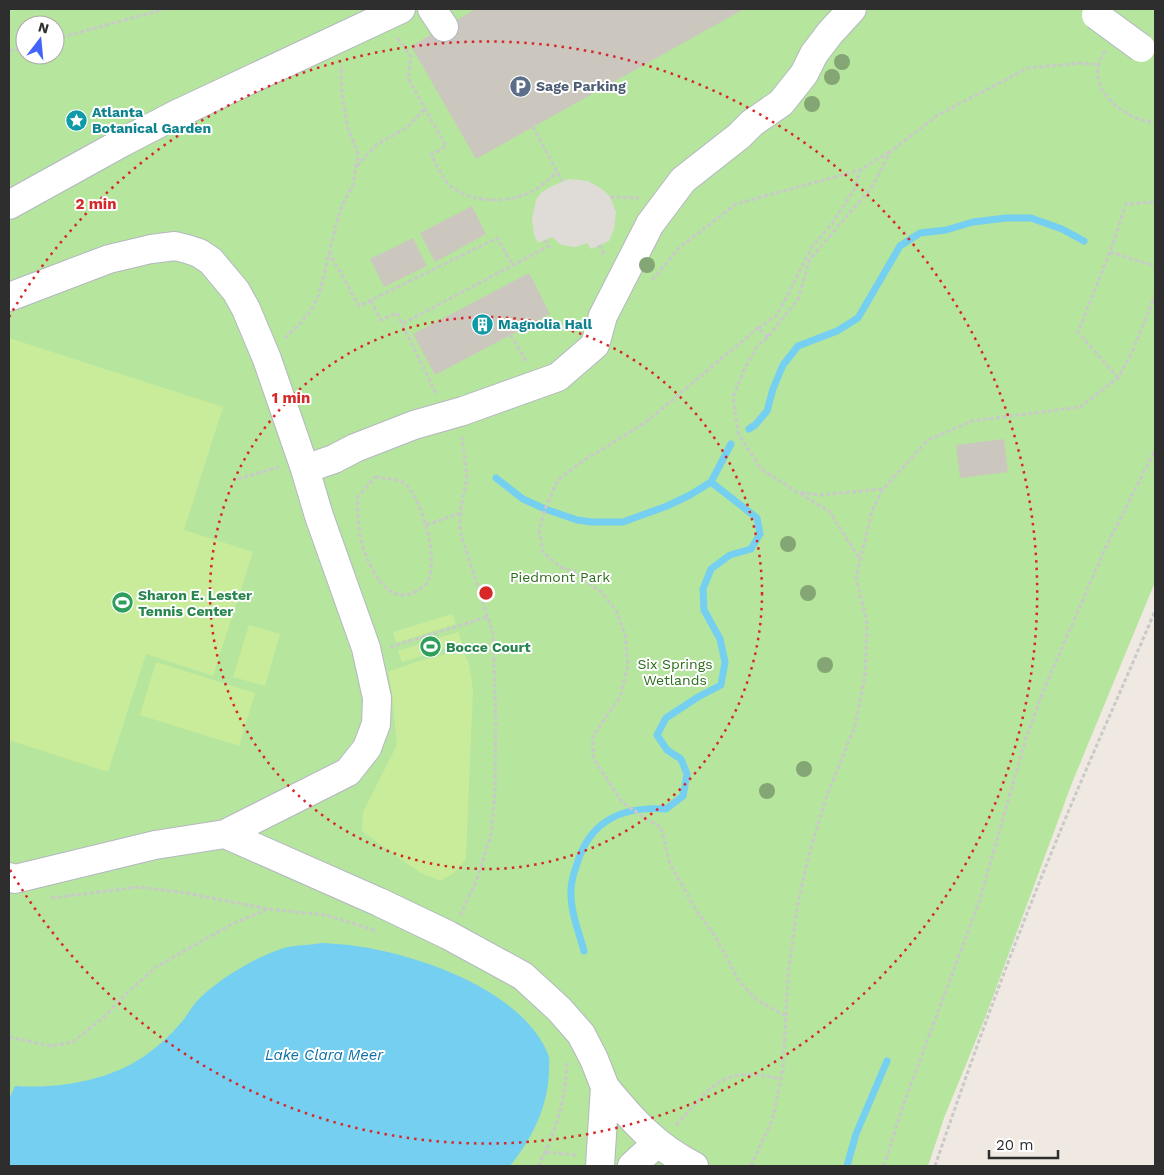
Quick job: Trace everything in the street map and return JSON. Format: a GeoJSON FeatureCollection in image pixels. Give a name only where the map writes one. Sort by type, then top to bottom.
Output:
{"type":"FeatureCollection","features":[{"type":"Feature","properties":{"kind":"street"},"geometry":{"type":"LineString","coordinates":[[303,465],[334,459],[355,448],[414,425],[558,377],[595,345],[604,316],[650,224],[683,180],[781,103],[804,74],[814,54],[830,32],[852,9]]}},
{"type":"Feature","properties":{"kind":"street"},"geometry":{"type":"LineString","coordinates":[[1090,12],[1148,52]]}},
{"type":"Feature","properties":{"kind":"street"},"geometry":{"type":"LineString","coordinates":[[9,206],[177,114],[392,13]]}},
{"type":"Feature","properties":{"kind":"street"},"geometry":{"type":"LineString","coordinates":[[9,297],[110,260],[150,249],[175,246],[199,253],[211,261],[236,291],[246,309],[263,350],[368,654],[377,698],[376,724],[367,748],[348,772],[224,834],[155,845],[11,879]]}},
{"type":"Feature","properties":{"kind":"street"},"geometry":{"type":"LineString","coordinates":[[224,834],[379,902],[448,935],[523,976],[559,1009],[581,1034],[594,1058],[605,1087],[628,1114],[657,1143],[694,1166]]}},
{"type":"Feature","properties":{"kind":"street"},"geometry":{"type":"LineString","coordinates":[[600,1166],[605,1087]]}},
{"type":"Feature","properties":{"kind":"street"},"geometry":{"type":"LineString","coordinates":[[632,1166],[657,1143]]}},
{"type":"Feature","properties":{"kind":"path"},"geometry":{"type":"LineString","coordinates":[[65,36],[165,9]]}},
{"type":"Feature","properties":{"kind":"path"},"geometry":{"type":"LineString","coordinates":[[392,13],[411,57],[408,78],[446,146],[431,155],[450,186],[464,195],[491,199],[511,198],[536,189],[557,172]]}},
{"type":"Feature","properties":{"kind":"path"},"geometry":{"type":"LineString","coordinates":[[263,350],[284,339],[311,310],[319,295],[342,208],[353,185],[358,154],[348,128],[342,95],[342,67],[333,41]]}},
{"type":"Feature","properties":{"kind":"path"},"geometry":{"type":"LineString","coordinates":[[1109,44],[1101,57],[1098,84],[1107,97],[1122,111],[1138,120],[1155,123]]}},
{"type":"Feature","properties":{"kind":"path"},"geometry":{"type":"LineString","coordinates":[[650,283],[680,247],[736,204],[860,170],[890,152],[938,115],[1028,68],[1082,63],[1099,65]]}},
{"type":"Feature","properties":{"kind":"path"},"geometry":{"type":"LineString","coordinates":[[356,167],[376,145],[406,128],[425,110]]}},
{"type":"Feature","properties":{"kind":"path"},"geometry":{"type":"LineString","coordinates":[[533,127],[562,181]]}},
{"type":"Feature","properties":{"kind":"path"},"geometry":{"type":"LineString","coordinates":[[861,560],[829,511],[761,469],[738,433],[733,396],[745,368],[758,345],[768,336],[798,299],[810,259],[872,187],[890,152]]}},
{"type":"Feature","properties":{"kind":"path"},"geometry":{"type":"LineString","coordinates":[[786,1016],[757,1000],[739,981],[716,937],[696,910],[670,864],[661,827],[622,802],[593,758],[593,736],[620,697],[628,665],[626,635],[616,610],[602,592],[573,571],[560,567],[543,552],[539,530],[545,509],[558,480],[580,463],[646,422],[758,328],[776,316],[788,296],[811,248],[831,225],[854,190],[860,170]]}},
{"type":"Feature","properties":{"kind":"path"},"geometry":{"type":"LineString","coordinates":[[1118,378],[1078,332],[1110,252],[1126,204],[1155,202]]}},
{"type":"Feature","properties":{"kind":"path"},"geometry":{"type":"LineString","coordinates":[[329,252],[359,306],[497,238],[513,265]]}},
{"type":"Feature","properties":{"kind":"path"},"geometry":{"type":"LineString","coordinates":[[402,324],[549,246],[545,240]]}},
{"type":"Feature","properties":{"kind":"path"},"geometry":{"type":"LineString","coordinates":[[599,245],[608,260]]}},
{"type":"Feature","properties":{"kind":"path"},"geometry":{"type":"LineString","coordinates":[[1110,252],[1155,266]]}},
{"type":"Feature","properties":{"kind":"path"},"geometry":{"type":"LineString","coordinates":[[751,1166],[773,1118],[783,1067],[788,976],[797,907],[808,858],[826,798],[854,726],[865,676],[867,623],[856,577],[872,511],[883,489],[928,440],[972,421],[1080,407],[1118,378],[1134,348],[1155,295]]}},
{"type":"Feature","properties":{"kind":"path"},"geometry":{"type":"LineString","coordinates":[[371,301],[381,320],[397,313],[447,415],[462,438],[467,478],[460,532],[493,634],[496,672],[495,793],[491,835],[476,882],[463,911],[448,935]]}},
{"type":"Feature","properties":{"kind":"path"},"geometry":{"type":"LineString","coordinates":[[758,328],[768,336]]}},
{"type":"Feature","properties":{"kind":"path"},"geometry":{"type":"LineString","coordinates":[[511,335],[539,383]]}},
{"type":"Feature","properties":{"kind":"path"},"geometry":{"type":"LineString","coordinates":[[884,1166],[904,1103],[979,902],[1026,738],[1044,689],[1105,549],[1155,450]]}},
{"type":"Feature","properties":{"kind":"path"},"geometry":{"type":"LineString","coordinates":[[238,479],[303,465]]}},
{"type":"Feature","properties":{"kind":"path"},"geometry":{"type":"LineString","coordinates":[[375,477],[402,482],[410,492],[426,525],[431,564],[429,580],[425,586],[416,592],[405,595],[396,594],[381,582],[368,562],[362,543],[357,498],[375,477]]}},
{"type":"Feature","properties":{"kind":"path"},"geometry":{"type":"LineString","coordinates":[[798,492],[819,495],[883,489]]}},
{"type":"Feature","properties":{"kind":"path"},"geometry":{"type":"LineString","coordinates":[[426,525],[461,513]]}},
{"type":"Feature","properties":{"kind":"path"},"geometry":{"type":"LineString","coordinates":[[935,1166],[965,1078],[1055,842],[1155,611]]}},
{"type":"Feature","properties":{"kind":"path"},"geometry":{"type":"LineString","coordinates":[[368,654],[487,617]]}},
{"type":"Feature","properties":{"kind":"path"},"geometry":{"type":"LineString","coordinates":[[46,899],[139,887],[187,893],[268,909],[326,915],[380,932]]}},
{"type":"Feature","properties":{"kind":"path"},"geometry":{"type":"LineString","coordinates":[[9,1037],[50,1046],[73,1042],[104,1018],[128,992],[156,967],[230,925],[268,909]]}},
{"type":"Feature","properties":{"kind":"path"},"geometry":{"type":"LineString","coordinates":[[538,1166],[550,1144],[562,1110],[566,1085],[567,1056]]}},
{"type":"Feature","properties":{"kind":"path"},"geometry":{"type":"LineString","coordinates":[[657,1143],[721,1080],[745,1073],[763,1074],[780,1079]]}},
{"type":"Feature","properties":{"kind":"green space","name":"Piedmont Park"},"geometry":{"type":"Polygon","coordinates":[[[9,9],[1155,9],[1155,582],[1072,783],[985,1018],[944,1118],[928,1166],[9,1166],[9,9]]]}},
{"type":"Feature","properties":{"kind":"green space","name":"Sharon E. Lester Tennis Center"},"geometry":{"type":"Polygon","coordinates":[[[9,338],[223,407],[184,530],[253,552],[213,676],[146,654],[108,772],[9,740],[9,338]]]}},
{"type":"Feature","properties":{"kind":"green space","name":"Bocce Court"},"geometry":{"type":"Polygon","coordinates":[[[452,614],[456,624],[396,643],[393,632],[452,614]]]}},
{"type":"Feature","properties":{"kind":"green space"},"geometry":{"type":"Polygon","coordinates":[[[249,625],[280,634],[265,686],[233,677],[249,625]]]}},
{"type":"Feature","properties":{"kind":"green space","name":"Bocce Court"},"geometry":{"type":"Polygon","coordinates":[[[458,632],[462,643],[402,662],[398,651],[458,632]]]}},
{"type":"Feature","properties":{"kind":"green space"},"geometry":{"type":"Polygon","coordinates":[[[462,650],[469,663],[473,690],[466,859],[454,873],[440,881],[419,872],[362,831],[363,812],[397,745],[392,692],[388,672],[419,661],[462,650]]]}},
{"type":"Feature","properties":{"kind":"green space"},"geometry":{"type":"Polygon","coordinates":[[[156,662],[255,693],[239,746],[140,715],[156,662]]]}},
{"type":"Feature","properties":{"kind":"shaded area"},"geometry":{"type":"Polygon","coordinates":[[[569,179],[588,181],[602,189],[610,197],[616,212],[614,229],[609,241],[591,249],[587,243],[576,247],[567,246],[560,244],[552,237],[538,243],[534,235],[532,219],[536,200],[541,193],[550,187],[569,179]]]}},
{"type":"Feature","properties":{"kind":"water","name":"Lake Clara Meer"},"geometry":{"type":"Polygon","coordinates":[[[322,943],[352,945],[381,951],[438,967],[466,979],[492,994],[516,1011],[535,1031],[549,1058],[546,1096],[532,1133],[510,1166],[9,1166],[9,1099],[15,1086],[33,1087],[70,1084],[106,1075],[124,1068],[140,1059],[161,1043],[182,1022],[197,1001],[208,990],[229,975],[277,950],[322,943]]]}},
{"type":"Feature","properties":{"kind":"building","name":"Sage Parking"},"geometry":{"type":"Polygon","coordinates":[[[476,9],[744,9],[476,159],[411,46],[476,9]]]}},
{"type":"Feature","properties":{"kind":"building"},"geometry":{"type":"Polygon","coordinates":[[[472,206],[486,234],[435,262],[420,233],[472,206]]]}},
{"type":"Feature","properties":{"kind":"building"},"geometry":{"type":"Polygon","coordinates":[[[413,238],[427,266],[384,287],[370,259],[413,238]]]}},
{"type":"Feature","properties":{"kind":"building","name":"Magnolia Hall"},"geometry":{"type":"Polygon","coordinates":[[[529,273],[550,314],[435,375],[413,334],[529,273]]]}},
{"type":"Feature","properties":{"kind":"building"},"geometry":{"type":"Polygon","coordinates":[[[1004,439],[1008,472],[960,478],[956,445],[1004,439]]]}},
{"type":"Feature","properties":{"kind":"waterway"},"geometry":{"type":"LineString","coordinates":[[749,429],[767,411],[773,389],[783,365],[798,346],[837,331],[858,318],[900,246],[920,233],[946,230],[973,222],[1006,218],[1031,218],[1062,229],[1084,241]]}},
{"type":"Feature","properties":{"kind":"waterway"},"geometry":{"type":"LineString","coordinates":[[496,478],[523,499],[545,509],[577,520],[623,522],[667,506],[711,482],[731,444]]}},
{"type":"Feature","properties":{"kind":"waterway"},"geometry":{"type":"LineString","coordinates":[[584,951],[573,914],[571,899],[573,877],[583,849],[590,836],[599,826],[610,819],[622,813],[635,810],[666,809],[683,796],[687,774],[681,759],[667,750],[657,735],[666,718],[698,697],[721,685],[725,662],[720,639],[704,610],[703,589],[711,569],[730,555],[751,549],[760,534],[757,518],[711,482]]}},
{"type":"Feature","properties":{"kind":"waterway"},"geometry":{"type":"LineString","coordinates":[[847,1166],[856,1134],[887,1061]]}},
{"type":"Feature","properties":{"kind":"place","name":"Sage Parking"},"geometry":{"type":"Point","coordinates":[520,86]}},
{"type":"Feature","properties":{"kind":"place","name":"Atlanta Botanical Garden"},"geometry":{"type":"Point","coordinates":[76,120]}},
{"type":"Feature","properties":{"kind":"place","name":"Magnolia Hall"},"geometry":{"type":"Point","coordinates":[482,324]}},
{"type":"Feature","properties":{"kind":"place","name":"Sharon E. Lester Tennis Center"},"geometry":{"type":"Point","coordinates":[122,603]}},
{"type":"Feature","properties":{"kind":"place","name":"Bocce Court"},"geometry":{"type":"Point","coordinates":[430,647]}},
{"type":"Feature","properties":{"kind":"park label","name":"Six Springs Wetlands"},"geometry":{"type":"Point","coordinates":[675,672]}}]}
